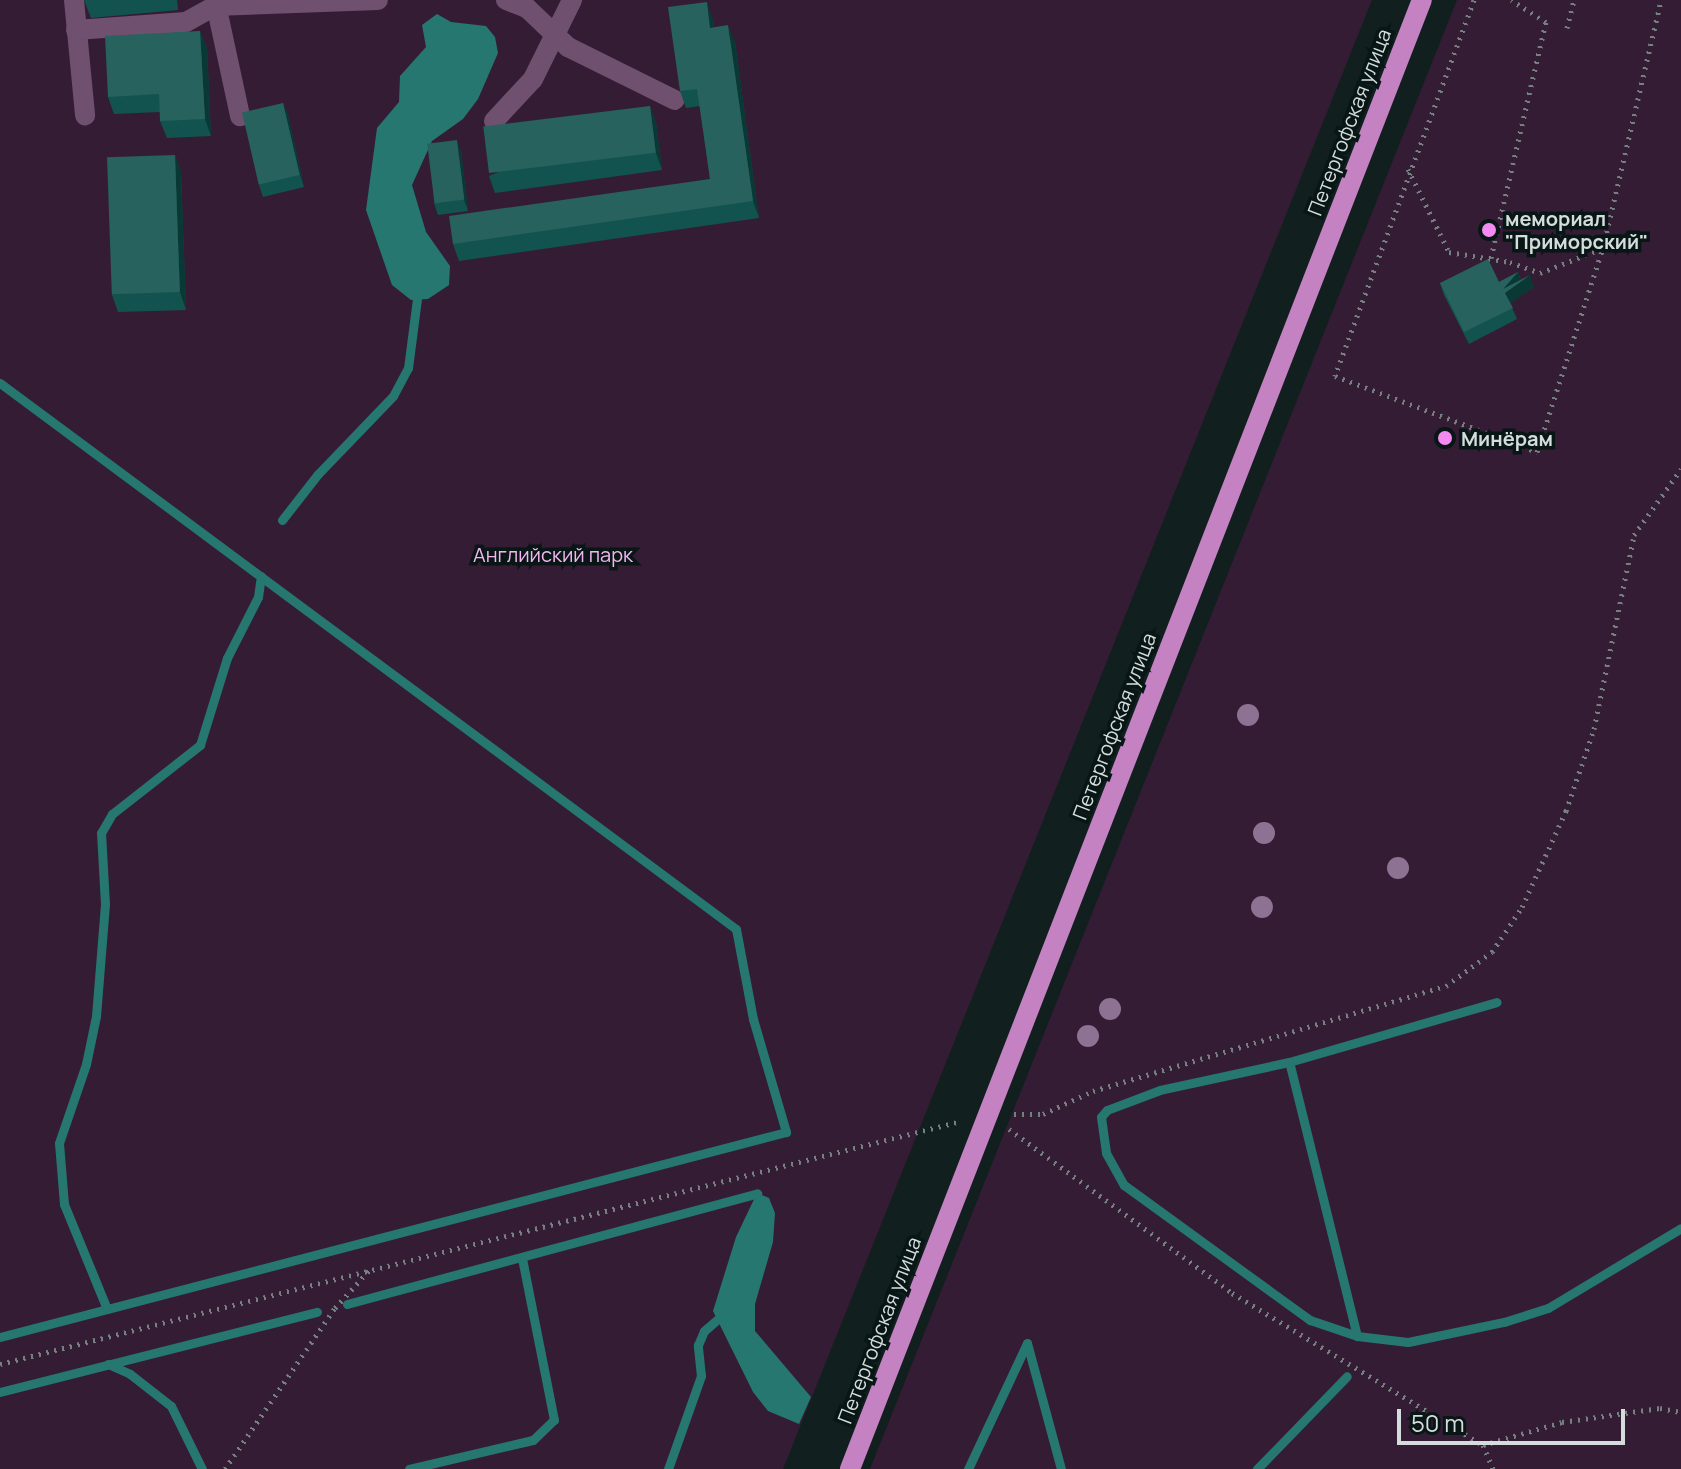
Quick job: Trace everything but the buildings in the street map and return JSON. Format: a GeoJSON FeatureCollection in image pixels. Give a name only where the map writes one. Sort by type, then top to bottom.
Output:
{"type":"FeatureCollection","features":[{"type":"Feature","properties":{"kind":"main road","name":"Петергофская улица"},"geometry":{"type":"LineString","coordinates":[[850,1469],[1422,0]]}},
{"type":"Feature","properties":{"kind":"lane"},"geometry":{"type":"LineString","coordinates":[[74,0],[85,115]]}},
{"type":"Feature","properties":{"kind":"lane"},"geometry":{"type":"LineString","coordinates":[[76,30],[186,22],[215,3],[378,0]]}},
{"type":"Feature","properties":{"kind":"lane"},"geometry":{"type":"LineString","coordinates":[[506,0],[527,8],[557,35],[602,67],[675,100]]}},
{"type":"Feature","properties":{"kind":"lane"},"geometry":{"type":"LineString","coordinates":[[494,121],[533,79],[572,0]]}},
{"type":"Feature","properties":{"kind":"lane"},"geometry":{"type":"LineString","coordinates":[[215,3],[240,116]]}},
{"type":"Feature","properties":{"kind":"path"},"geometry":{"type":"LineString","coordinates":[[1474,0],[1408,168],[1335,376],[1537,452],[1603,248],[1661,0]]}},
{"type":"Feature","properties":{"kind":"path"},"geometry":{"type":"LineString","coordinates":[[1491,258],[1546,22],[1511,0]]}},
{"type":"Feature","properties":{"kind":"path"},"geometry":{"type":"LineString","coordinates":[[1567,28],[1574,0]]}},
{"type":"Feature","properties":{"kind":"path"},"geometry":{"type":"LineString","coordinates":[[1408,168],[1449,252],[1491,258],[1540,273],[1603,248]]}},
{"type":"Feature","properties":{"kind":"path"},"geometry":{"type":"LineString","coordinates":[[0,1364],[372,1267],[989,1114],[1043,1114],[1093,1091],[1446,986],[1492,952],[1522,907],[1566,811],[1594,729],[1634,535],[1681,469]]}},
{"type":"Feature","properties":{"kind":"path"},"geometry":{"type":"LineString","coordinates":[[989,1114],[1232,1293],[1483,1445],[1493,1469]]}},
{"type":"Feature","properties":{"kind":"path"},"geometry":{"type":"LineString","coordinates":[[225,1469],[335,1308],[372,1267]]}},
{"type":"Feature","properties":{"kind":"path"},"geometry":{"type":"LineString","coordinates":[[1483,1445],[1562,1422],[1660,1408],[1681,1412]]}},
{"type":"Feature","properties":{"kind":"green space","name":"Английский парк"},"geometry":{"type":"Polygon","coordinates":[[[0,0],[1372,0],[783,1469],[0,1469],[0,0]]]}},
{"type":"Feature","properties":{"kind":"green space"},"geometry":{"type":"Polygon","coordinates":[[[1457,0],[1681,0],[1681,1469],[870,1469],[1457,0]]]}},
{"type":"Feature","properties":{"kind":"water"},"geometry":{"type":"Polygon","coordinates":[[[437,14],[451,22],[486,26],[495,37],[498,53],[478,99],[463,119],[432,141],[412,185],[426,232],[450,266],[449,285],[428,299],[411,300],[392,285],[366,210],[377,128],[399,102],[400,76],[426,47],[422,25],[437,14]]]}},
{"type":"Feature","properties":{"kind":"water"},"geometry":{"type":"Polygon","coordinates":[[[757,1193],[769,1198],[775,1213],[773,1242],[755,1304],[755,1331],[811,1397],[799,1424],[768,1411],[753,1392],[713,1311],[736,1237],[757,1193]]]}},
{"type":"Feature","properties":{"kind":"waterway"},"geometry":{"type":"LineString","coordinates":[[282,520],[318,474],[393,396],[408,368],[417,299]]}},
{"type":"Feature","properties":{"kind":"waterway"},"geometry":{"type":"LineString","coordinates":[[0,383],[736,929],[753,1019],[786,1132],[0,1337]]}},
{"type":"Feature","properties":{"kind":"waterway"},"geometry":{"type":"LineString","coordinates":[[107,1309],[64,1204],[59,1143],[86,1064],[96,1016],[105,904],[101,833],[112,814],[200,745],[227,658],[258,597],[261,576]]}},
{"type":"Feature","properties":{"kind":"waterway"},"geometry":{"type":"LineString","coordinates":[[1289,1062],[1497,1002]]}},
{"type":"Feature","properties":{"kind":"waterway"},"geometry":{"type":"LineString","coordinates":[[1357,1336],[1289,1062],[1160,1090],[1107,1110],[1101,1117],[1106,1153],[1124,1185],[1310,1320],[1357,1336],[1408,1342],[1504,1322],[1548,1308],[1681,1228]]}},
{"type":"Feature","properties":{"kind":"waterway"},"geometry":{"type":"LineString","coordinates":[[347,1304],[757,1193]]}},
{"type":"Feature","properties":{"kind":"waterway"},"geometry":{"type":"LineString","coordinates":[[409,1469],[533,1440],[554,1420],[522,1259]]}},
{"type":"Feature","properties":{"kind":"waterway"},"geometry":{"type":"LineString","coordinates":[[0,1392],[317,1312]]}},
{"type":"Feature","properties":{"kind":"waterway"},"geometry":{"type":"LineString","coordinates":[[668,1469],[701,1376],[698,1345],[704,1331],[725,1313]]}},
{"type":"Feature","properties":{"kind":"waterway"},"geometry":{"type":"LineString","coordinates":[[968,1469],[1027,1343],[1061,1469]]}},
{"type":"Feature","properties":{"kind":"waterway"},"geometry":{"type":"LineString","coordinates":[[108,1364],[130,1374],[171,1406],[202,1469]]}},
{"type":"Feature","properties":{"kind":"waterway"},"geometry":{"type":"LineString","coordinates":[[1257,1469],[1347,1376]]}},
{"type":"Feature","properties":{"kind":"place","name":"мемориал \"Приморский\""},"geometry":{"type":"Point","coordinates":[1489,230]}},
{"type":"Feature","properties":{"kind":"place","name":"Минёрам"},"geometry":{"type":"Point","coordinates":[1445,438]}}]}
